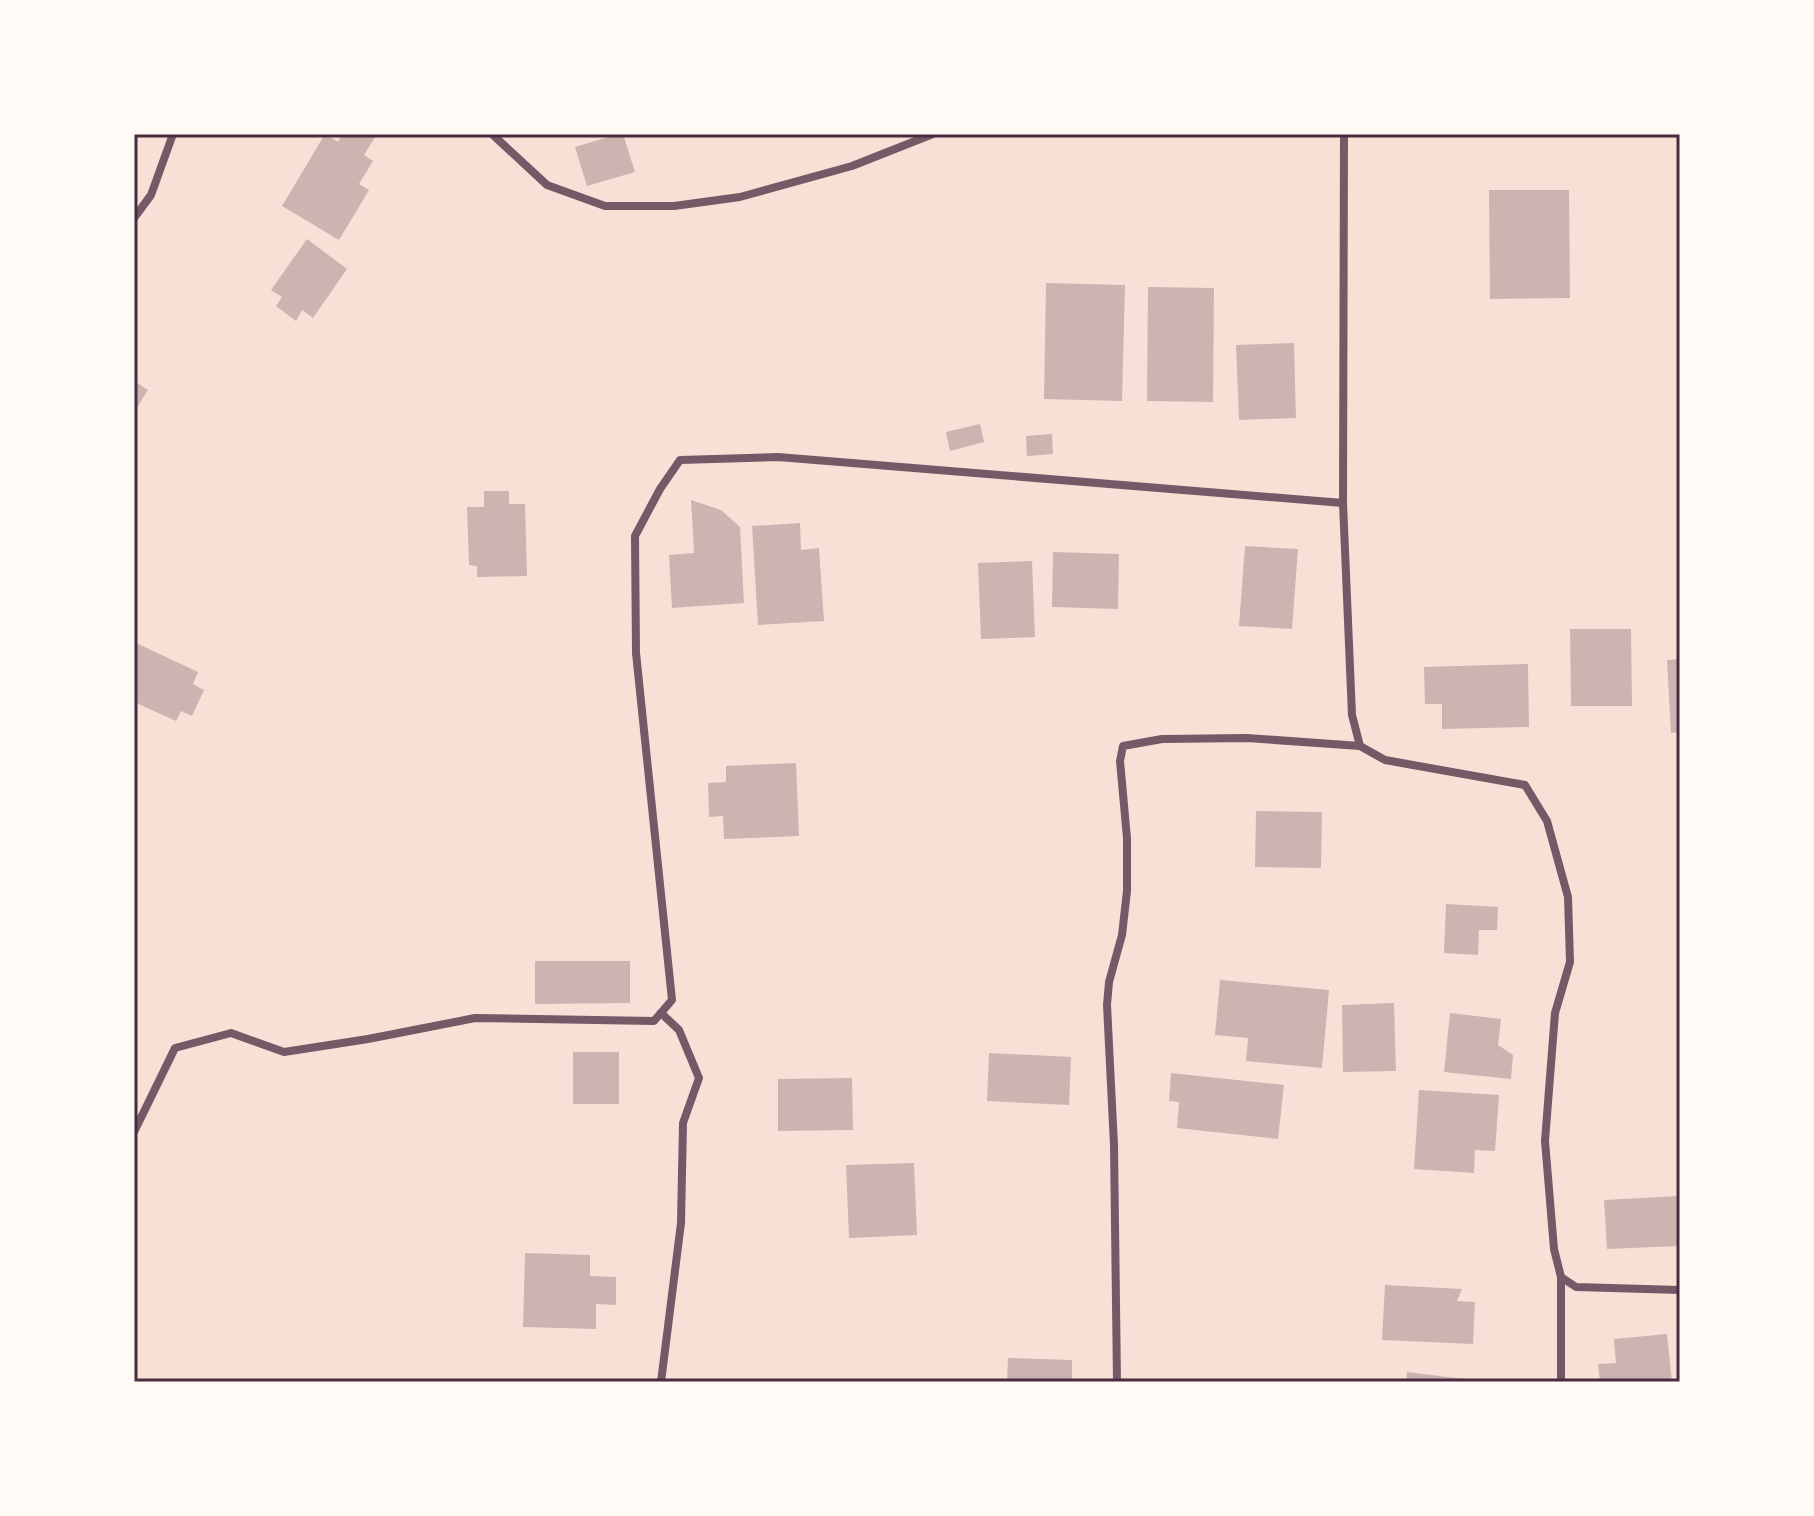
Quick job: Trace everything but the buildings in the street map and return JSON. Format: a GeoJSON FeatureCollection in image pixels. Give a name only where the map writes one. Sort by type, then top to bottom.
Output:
{"type":"FeatureCollection","features":[{"type":"Feature","properties":{"kind":"street"},"geometry":{"type":"LineString","coordinates":[[134,218],[151,195],[173,134]]}},
{"type":"Feature","properties":{"kind":"street"},"geometry":{"type":"LineString","coordinates":[[492,134],[547,185],[605,206],[674,206],[754,194],[852,166],[933,134]]}},
{"type":"Feature","properties":{"kind":"street"},"geometry":{"type":"LineString","coordinates":[[504,145],[508,134]]}},
{"type":"Feature","properties":{"kind":"street"},"geometry":{"type":"LineString","coordinates":[[1344,134],[1343,503],[1352,715],[1360,746]]}},
{"type":"Feature","properties":{"kind":"street"},"geometry":{"type":"LineString","coordinates":[[134,1132],[175,1048],[231,1033],[284,1052],[475,1018],[654,1021],[672,1000],[636,653],[635,536],[660,489],[680,460],[778,457],[1343,503]]}},
{"type":"Feature","properties":{"kind":"street"},"geometry":{"type":"LineString","coordinates":[[1117,1382],[1114,1145],[1107,1005],[1109,982],[1122,935],[1127,891],[1127,838],[1120,761],[1123,746],[1162,739],[1247,738],[1360,746],[1385,760],[1525,785],[1547,821],[1568,897],[1570,962],[1555,1013],[1545,1141],[1554,1249],[1561,1277],[1561,1382]]}},
{"type":"Feature","properties":{"kind":"street"},"geometry":{"type":"LineString","coordinates":[[661,1013],[679,1030],[699,1078],[683,1123],[681,1223],[661,1382]]}},
{"type":"Feature","properties":{"kind":"street"},"geometry":{"type":"LineString","coordinates":[[1561,1277],[1576,1287],[1680,1290]]}}]}
